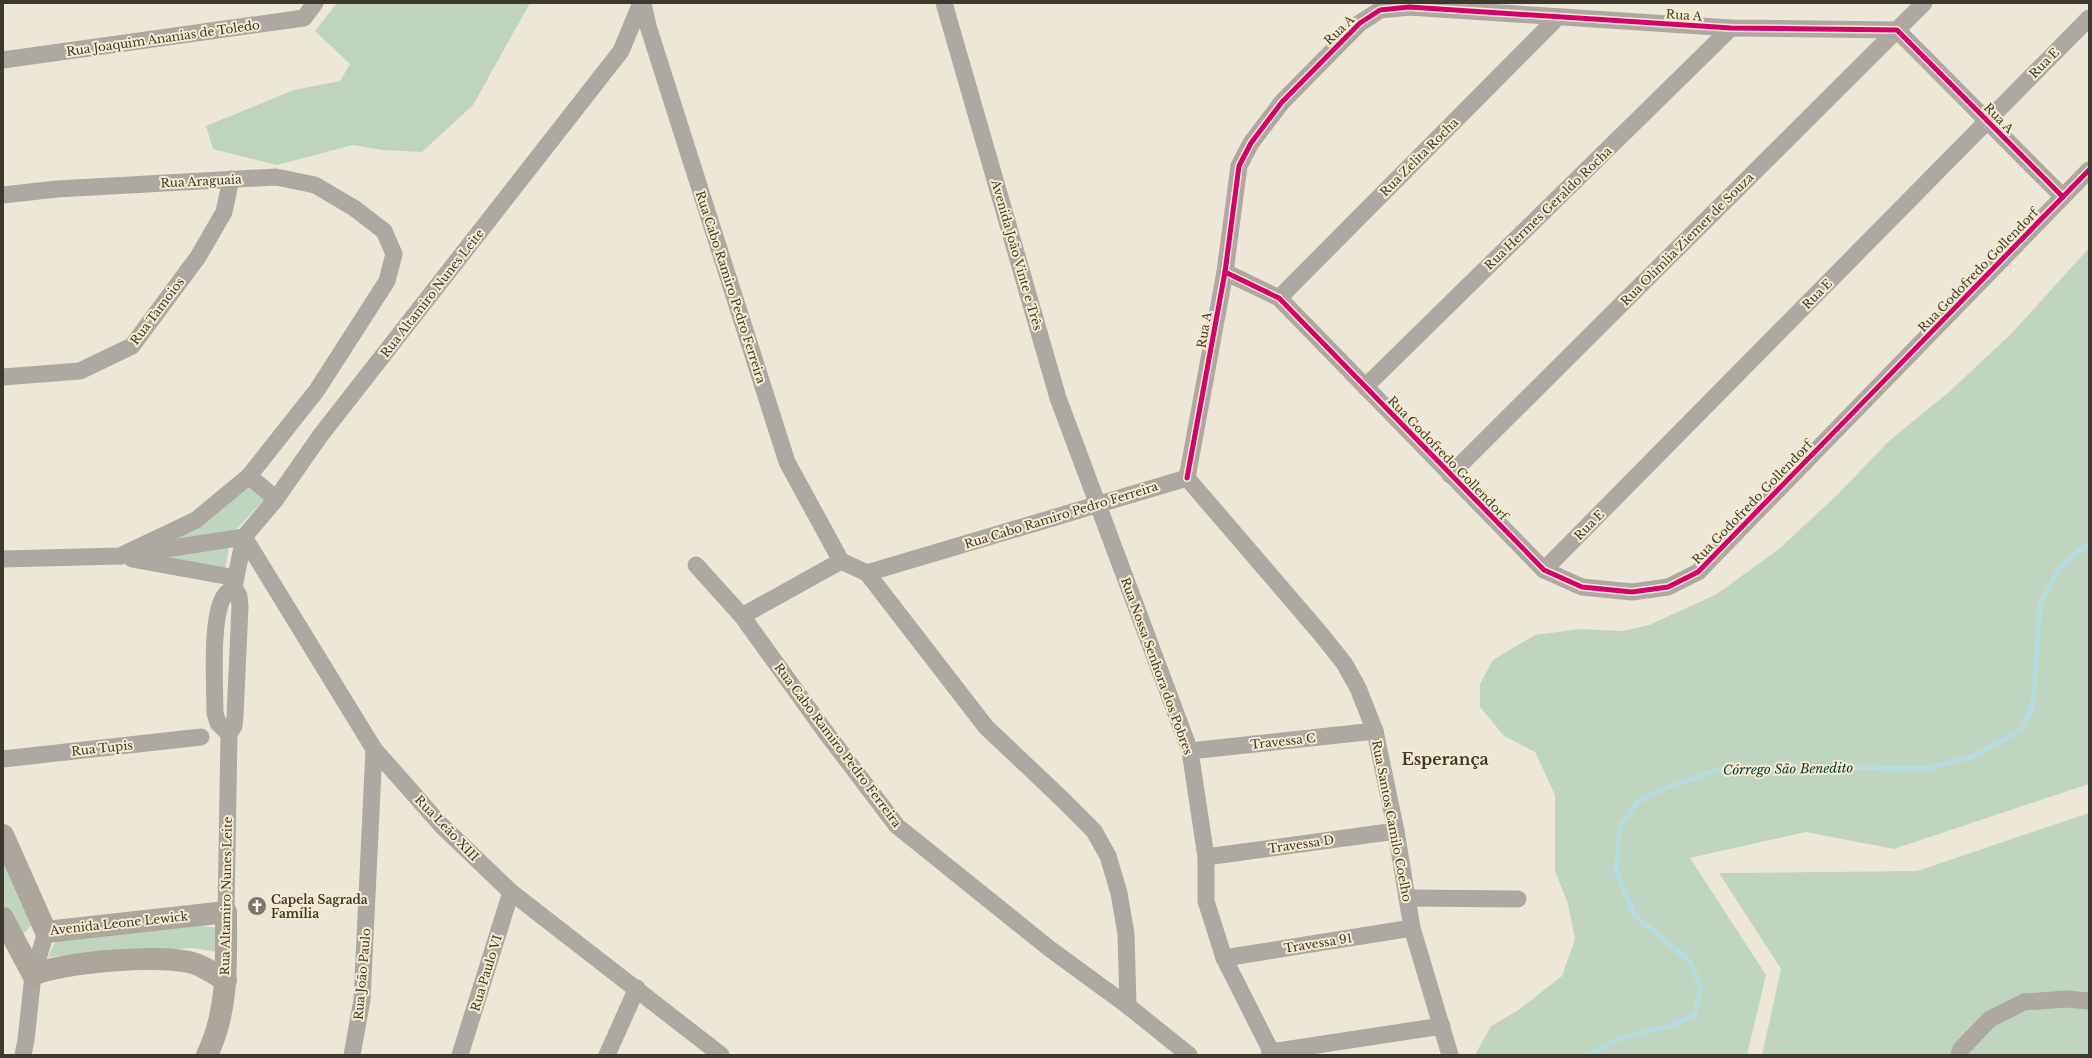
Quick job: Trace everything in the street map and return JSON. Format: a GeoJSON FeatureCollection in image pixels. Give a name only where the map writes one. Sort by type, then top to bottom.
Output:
{"type":"FeatureCollection","features":[{"type":"Feature","properties":{"kind":"main road","name":"Avenida Leone Lewick"},"geometry":{"type":"LineString","coordinates":[[3,835],[46,932],[226,912]]}},
{"type":"Feature","properties":{"kind":"main road","name":"Rua Altamiro Nunes Leite"},"geometry":{"type":"LineString","coordinates":[[207,1055],[212,1044],[224,1001],[226,980],[226,912]]}},
{"type":"Feature","properties":{"kind":"main road"},"geometry":{"type":"LineString","coordinates":[[3,918],[33,975],[44,970],[62,966],[127,960],[171,960],[195,964],[226,980]]}},
{"type":"Feature","properties":{"kind":"street","name":"Rua Joaquim Ananias de Toledo"},"geometry":{"type":"LineString","coordinates":[[3,60],[304,18],[315,3]]}},
{"type":"Feature","properties":{"kind":"street","name":"Rua Altamiro Nunes Leite"},"geometry":{"type":"LineString","coordinates":[[226,912],[229,734],[234,726],[235,716],[240,607],[235,582],[244,537],[276,499],[320,436],[621,51],[642,3]]}},
{"type":"Feature","properties":{"kind":"street","name":"Rua Cabo Ramiro Pedro Ferreira"},"geometry":{"type":"LineString","coordinates":[[642,3],[648,26],[787,462],[841,561]]}},
{"type":"Feature","properties":{"kind":"street","name":"Avenida João Vinte e Três"},"geometry":{"type":"LineString","coordinates":[[944,3],[1058,398],[1098,505]]}},
{"type":"Feature","properties":{"kind":"street","name":"Rua Olímlia Ziemer de Souza"},"geometry":{"type":"LineString","coordinates":[[1450,475],[1924,3]]}},
{"type":"Feature","properties":{"kind":"street","name":"Rua A"},"geometry":{"type":"LineString","coordinates":[[1187,478],[1225,272],[1239,166],[1251,143],[1282,102],[1360,23],[1380,10],[1410,7],[1730,28],[1897,30],[2063,197]]}},
{"type":"Feature","properties":{"kind":"street","name":"Rua Zelita Rocha"},"geometry":{"type":"LineString","coordinates":[[1279,298],[1558,17]]}},
{"type":"Feature","properties":{"kind":"street","name":"Rua E"},"geometry":{"type":"LineString","coordinates":[[1544,570],[2089,18]]}},
{"type":"Feature","properties":{"kind":"street","name":"Rua Hermes Geraldo Rocha"},"geometry":{"type":"LineString","coordinates":[[1365,387],[1730,28]]}},
{"type":"Feature","properties":{"kind":"street","name":"Rua Godofredo Gollendorf"},"geometry":{"type":"LineString","coordinates":[[1225,272],[1279,298],[1544,570],[1582,587],[1632,592],[1668,587],[1698,572],[2089,170]]}},
{"type":"Feature","properties":{"kind":"street","name":"Rua Araguaia"},"geometry":{"type":"LineString","coordinates":[[3,195],[57,189],[276,177],[315,185],[354,208],[384,231],[394,254],[387,281],[317,390],[249,476]]}},
{"type":"Feature","properties":{"kind":"street","name":"Rua Tamoios"},"geometry":{"type":"LineString","coordinates":[[3,378],[80,371],[132,346],[198,257],[224,212],[232,179]]}},
{"type":"Feature","properties":{"kind":"street"},"geometry":{"type":"LineString","coordinates":[[120,556],[196,520],[249,476],[276,499]]}},
{"type":"Feature","properties":{"kind":"street","name":"Rua Cabo Ramiro Pedro Ferreira"},"geometry":{"type":"LineString","coordinates":[[867,573],[1187,478]]}},
{"type":"Feature","properties":{"kind":"street","name":"Rua Santos Camilo Coelho"},"geometry":{"type":"LineString","coordinates":[[1187,478],[1320,633],[1344,663],[1358,688],[1375,731],[1396,831],[1412,928],[1450,1055]]}},
{"type":"Feature","properties":{"kind":"street","name":"Rua Nossa Senhora dos Pobres"},"geometry":{"type":"LineString","coordinates":[[1098,505],[1190,751],[1206,857],[1206,901],[1224,958],[1271,1054]]}},
{"type":"Feature","properties":{"kind":"street"},"geometry":{"type":"LineString","coordinates":[[3,559],[120,556],[244,537]]}},
{"type":"Feature","properties":{"kind":"street","name":"Rua Leão XIII"},"geometry":{"type":"LineString","coordinates":[[244,537],[374,749],[441,825],[511,892],[637,988],[721,1055]]}},
{"type":"Feature","properties":{"kind":"street"},"geometry":{"type":"LineString","coordinates":[[120,556],[235,582]]}},
{"type":"Feature","properties":{"kind":"street"},"geometry":{"type":"LineString","coordinates":[[742,616],[841,561],[867,573],[986,727],[1061,798],[1094,832],[1108,856],[1119,893],[1126,934],[1128,1006]]}},
{"type":"Feature","properties":{"kind":"street","name":"Rua Cabo Ramiro Pedro Ferreira"},"geometry":{"type":"LineString","coordinates":[[696,565],[742,616],[824,730],[897,826],[1050,949],[1128,1006],[1190,1055]]}},
{"type":"Feature","properties":{"kind":"street","name":"Rua Altamiro Nunes Leite"},"geometry":{"type":"LineString","coordinates":[[229,734],[218,723],[215,713],[215,640],[220,606],[225,594],[235,582]]}},
{"type":"Feature","properties":{"kind":"street","name":"Travessa C"},"geometry":{"type":"LineString","coordinates":[[1190,751],[1375,731]]}},
{"type":"Feature","properties":{"kind":"street","name":"Rua Tupis"},"geometry":{"type":"LineString","coordinates":[[3,759],[201,737]]}},
{"type":"Feature","properties":{"kind":"street","name":"Rua João Paulo"},"geometry":{"type":"LineString","coordinates":[[352,1055],[362,1000],[374,749]]}},
{"type":"Feature","properties":{"kind":"street","name":"Travessa D"},"geometry":{"type":"LineString","coordinates":[[1206,857],[1396,831]]}},
{"type":"Feature","properties":{"kind":"street","name":"Rua Paulo VI"},"geometry":{"type":"LineString","coordinates":[[460,1055],[511,892]]}},
{"type":"Feature","properties":{"kind":"street"},"geometry":{"type":"LineString","coordinates":[[1406,898],[1518,898]]}},
{"type":"Feature","properties":{"kind":"street","name":"Travessa 91"},"geometry":{"type":"LineString","coordinates":[[1224,958],[1412,928]]}},
{"type":"Feature","properties":{"kind":"street"},"geometry":{"type":"LineString","coordinates":[[23,1055],[33,975],[46,932]]}},
{"type":"Feature","properties":{"kind":"street"},"geometry":{"type":"LineString","coordinates":[[607,1055],[637,988]]}},
{"type":"Feature","properties":{"kind":"street"},"geometry":{"type":"LineString","coordinates":[[1959,1055],[1962,1049],[1990,1019],[2024,1002],[2066,999],[2089,1001]]}},
{"type":"Feature","properties":{"kind":"street"},"geometry":{"type":"LineString","coordinates":[[1271,1054],[1442,1026]]}},
{"type":"Feature","properties":{"kind":"green space"},"geometry":{"type":"Polygon","coordinates":[[[337,3],[530,3],[473,105],[422,152],[382,150],[353,145],[277,165],[213,149],[206,126],[294,90],[340,81],[350,64],[315,31],[337,3]]]}},
{"type":"Feature","properties":{"kind":"green space"},"geometry":{"type":"Polygon","coordinates":[[[2089,248],[2089,784],[1894,849],[1806,832],[1690,858],[1766,975],[1747,1055],[1475,1055],[1491,1026],[1520,1009],[1562,976],[1575,939],[1568,904],[1555,871],[1555,795],[1535,752],[1504,736],[1480,707],[1480,684],[1493,660],[1535,635],[1581,629],[1622,631],[1649,625],[1717,594],[1779,549],[1836,496],[1889,441],[1949,392],[2012,333],[2089,248]]]}},
{"type":"Feature","properties":{"kind":"green space"},"geometry":{"type":"Polygon","coordinates":[[[249,484],[266,498],[226,540],[152,546],[249,484]]]}},
{"type":"Feature","properties":{"kind":"green space"},"geometry":{"type":"Polygon","coordinates":[[[229,547],[225,571],[152,553],[229,547]]]}},
{"type":"Feature","properties":{"kind":"green space"},"geometry":{"type":"Polygon","coordinates":[[[2089,813],[2089,1055],[1762,1055],[1781,969],[1719,873],[1917,871],[2089,813]]]}},
{"type":"Feature","properties":{"kind":"green space"},"geometry":{"type":"Polygon","coordinates":[[[3,858],[33,924],[18,939],[3,908],[3,858]]]}},
{"type":"Feature","properties":{"kind":"green space"},"geometry":{"type":"Polygon","coordinates":[[[195,925],[219,928],[217,952],[194,948],[48,957],[57,937],[195,925]]]}},
{"type":"Feature","properties":{"kind":"waterway","name":"Córrego São Benedito"},"geometry":{"type":"LineString","coordinates":[[1588,1055],[1622,1037],[1671,1026],[1694,1015],[1701,988],[1690,961],[1634,915],[1616,870],[1620,826],[1637,802],[1663,789],[1717,770],[1791,766],[1924,769],[1972,757],[2022,729],[2033,704],[2040,604],[2060,567],[2089,543]]}},
{"type":"Feature","properties":{"kind":"cycle path"},"geometry":{"type":"LineString","coordinates":[[1187,478],[1225,272],[1239,166],[1251,143],[1282,102],[1360,23],[1380,10],[1409,7],[1731,28],[1897,30],[2063,197]]}},
{"type":"Feature","properties":{"kind":"cycle path"},"geometry":{"type":"LineString","coordinates":[[1225,272],[1279,298],[1544,570],[1582,587],[1632,592],[1668,587],[1698,572],[2089,170]]}},
{"type":"Feature","properties":{"kind":"place","name":"Capela Sagrada Família"},"geometry":{"type":"Point","coordinates":[257,906]}},
{"type":"Feature","properties":{"kind":"district","name":"Esperança"},"geometry":{"type":"Point","coordinates":[1445,759]}}]}
